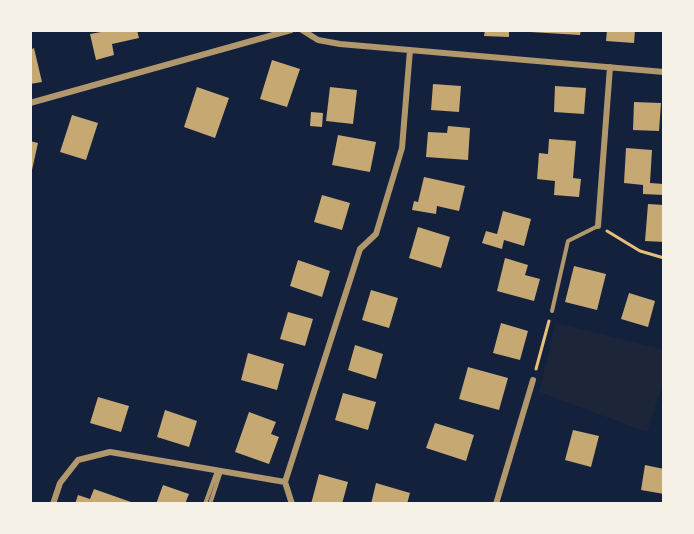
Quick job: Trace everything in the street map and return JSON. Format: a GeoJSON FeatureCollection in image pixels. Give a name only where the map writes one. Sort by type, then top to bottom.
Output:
{"type":"FeatureCollection","features":[{"type":"Feature","properties":{"kind":"street"},"geometry":{"type":"LineString","coordinates":[[30,103],[291,30]]}},
{"type":"Feature","properties":{"kind":"street"},"geometry":{"type":"LineString","coordinates":[[302,30],[318,40],[664,72]]}},
{"type":"Feature","properties":{"kind":"street"},"geometry":{"type":"LineString","coordinates":[[292,504],[285,482],[360,249],[376,234],[402,148],[410,50]]}},
{"type":"Feature","properties":{"kind":"street"},"geometry":{"type":"LineString","coordinates":[[598,226],[610,67]]}},
{"type":"Feature","properties":{"kind":"street"},"geometry":{"type":"LineString","coordinates":[[496,504],[533,380]]}},
{"type":"Feature","properties":{"kind":"street"},"geometry":{"type":"LineString","coordinates":[[52,504],[60,483],[78,460],[110,452],[285,482]]}},
{"type":"Feature","properties":{"kind":"lane"},"geometry":{"type":"LineString","coordinates":[[552,311],[568,242],[598,226]]}},
{"type":"Feature","properties":{"kind":"lane"},"geometry":{"type":"LineString","coordinates":[[205,504],[219,471]]}},
{"type":"Feature","properties":{"kind":"lane"},"geometry":{"type":"LineString","coordinates":[[210,504],[219,471]]}},
{"type":"Feature","properties":{"kind":"path"},"geometry":{"type":"LineString","coordinates":[[598,226],[640,251],[664,258]]}},
{"type":"Feature","properties":{"kind":"path"},"geometry":{"type":"LineString","coordinates":[[533,380],[552,311]]}},
{"type":"Feature","properties":{"kind":"shaded area"},"geometry":{"type":"Polygon","coordinates":[[[556,323],[664,350],[664,380],[647,432],[539,392],[556,323]]]}},
{"type":"Feature","properties":{"kind":"building"},"geometry":{"type":"Polygon","coordinates":[[[101,30],[137,30],[139,38],[112,44],[114,55],[96,60],[90,34],[101,32],[101,30]]]}},
{"type":"Feature","properties":{"kind":"building"},"geometry":{"type":"Polygon","coordinates":[[[485,30],[509,30],[509,37],[484,36],[485,30]]]}},
{"type":"Feature","properties":{"kind":"building"},"geometry":{"type":"Polygon","coordinates":[[[530,30],[581,30],[580,35],[530,32],[530,30]]]}},
{"type":"Feature","properties":{"kind":"building"},"geometry":{"type":"Polygon","coordinates":[[[607,30],[635,30],[634,43],[606,41],[607,30]]]}},
{"type":"Feature","properties":{"kind":"building"},"geometry":{"type":"Polygon","coordinates":[[[34,48],[42,82],[30,84],[30,50],[34,48]]]}},
{"type":"Feature","properties":{"kind":"building"},"geometry":{"type":"Polygon","coordinates":[[[272,60],[300,69],[287,107],[260,99],[272,60]]]}},
{"type":"Feature","properties":{"kind":"building"},"geometry":{"type":"Polygon","coordinates":[[[433,84],[461,86],[459,112],[431,110],[433,84]]]}},
{"type":"Feature","properties":{"kind":"building"},"geometry":{"type":"Polygon","coordinates":[[[555,86],[586,88],[584,114],[554,112],[555,86]]]}},
{"type":"Feature","properties":{"kind":"building"},"geometry":{"type":"Polygon","coordinates":[[[197,87],[229,98],[215,138],[184,127],[197,87]]]}},
{"type":"Feature","properties":{"kind":"building"},"geometry":{"type":"Polygon","coordinates":[[[330,87],[357,90],[353,124],[326,121],[330,87]]]}},
{"type":"Feature","properties":{"kind":"building"},"geometry":{"type":"Polygon","coordinates":[[[634,102],[661,103],[659,131],[633,130],[634,102]]]}},
{"type":"Feature","properties":{"kind":"building"},"geometry":{"type":"Polygon","coordinates":[[[311,112],[323,113],[322,127],[310,126],[311,112]]]}},
{"type":"Feature","properties":{"kind":"building"},"geometry":{"type":"Polygon","coordinates":[[[72,115],[98,123],[86,160],[60,152],[72,115]]]}},
{"type":"Feature","properties":{"kind":"building"},"geometry":{"type":"Polygon","coordinates":[[[448,126],[470,128],[468,160],[426,157],[428,132],[447,133],[448,126]]]}},
{"type":"Feature","properties":{"kind":"building"},"geometry":{"type":"Polygon","coordinates":[[[338,135],[376,142],[370,172],[332,165],[338,135]]]}},
{"type":"Feature","properties":{"kind":"building"},"geometry":{"type":"Polygon","coordinates":[[[549,139],[576,141],[573,178],[581,179],[579,197],[554,195],[555,181],[537,179],[539,153],[548,154],[549,139]]]}},
{"type":"Feature","properties":{"kind":"building"},"geometry":{"type":"Polygon","coordinates":[[[30,141],[38,143],[32,170],[30,170],[30,141]]]}},
{"type":"Feature","properties":{"kind":"building"},"geometry":{"type":"Polygon","coordinates":[[[626,148],[652,150],[650,183],[664,184],[664,195],[643,194],[643,185],[624,183],[626,148]]]}},
{"type":"Feature","properties":{"kind":"building"},"geometry":{"type":"Polygon","coordinates":[[[424,177],[465,186],[459,211],[437,206],[436,214],[412,210],[414,201],[418,202],[424,177]]]}},
{"type":"Feature","properties":{"kind":"building"},"geometry":{"type":"Polygon","coordinates":[[[322,195],[350,203],[342,230],[314,222],[322,195]]]}},
{"type":"Feature","properties":{"kind":"building"},"geometry":{"type":"Polygon","coordinates":[[[648,204],[664,205],[664,242],[645,241],[648,204]]]}},
{"type":"Feature","properties":{"kind":"building"},"geometry":{"type":"Polygon","coordinates":[[[503,211],[531,219],[524,246],[504,240],[502,249],[482,243],[486,231],[497,234],[503,211]]]}},
{"type":"Feature","properties":{"kind":"building"},"geometry":{"type":"Polygon","coordinates":[[[418,227],[450,237],[441,268],[409,258],[418,227]]]}},
{"type":"Feature","properties":{"kind":"building"},"geometry":{"type":"Polygon","coordinates":[[[505,258],[528,265],[525,275],[540,279],[534,301],[497,291],[505,258]]]}},
{"type":"Feature","properties":{"kind":"building"},"geometry":{"type":"Polygon","coordinates":[[[298,260],[330,271],[322,297],[290,286],[298,260]]]}},
{"type":"Feature","properties":{"kind":"building"},"geometry":{"type":"Polygon","coordinates":[[[574,266],[606,274],[597,310],[565,302],[574,266]]]}},
{"type":"Feature","properties":{"kind":"building"},"geometry":{"type":"Polygon","coordinates":[[[371,290],[398,298],[389,328],[362,320],[371,290]]]}},
{"type":"Feature","properties":{"kind":"building"},"geometry":{"type":"Polygon","coordinates":[[[629,293],[655,301],[648,327],[621,319],[629,293]]]}},
{"type":"Feature","properties":{"kind":"building"},"geometry":{"type":"Polygon","coordinates":[[[288,312],[313,319],[305,346],[280,339],[288,312]]]}},
{"type":"Feature","properties":{"kind":"building"},"geometry":{"type":"Polygon","coordinates":[[[501,323],[528,331],[520,360],[493,353],[501,323]]]}},
{"type":"Feature","properties":{"kind":"building"},"geometry":{"type":"Polygon","coordinates":[[[355,345],[383,354],[376,379],[348,370],[355,345]]]}},
{"type":"Feature","properties":{"kind":"building"},"geometry":{"type":"Polygon","coordinates":[[[248,353],[284,364],[277,390],[241,380],[248,353]]]}},
{"type":"Feature","properties":{"kind":"building"},"geometry":{"type":"Polygon","coordinates":[[[468,367],[508,378],[499,410],[459,399],[468,367]]]}},
{"type":"Feature","properties":{"kind":"building"},"geometry":{"type":"Polygon","coordinates":[[[343,393],[376,402],[368,430],[335,420],[343,393]]]}},
{"type":"Feature","properties":{"kind":"building"},"geometry":{"type":"Polygon","coordinates":[[[98,397],[129,406],[121,432],[90,423],[98,397]]]}},
{"type":"Feature","properties":{"kind":"building"},"geometry":{"type":"Polygon","coordinates":[[[165,410],[197,421],[189,447],[157,437],[165,410]]]}},
{"type":"Feature","properties":{"kind":"building"},"geometry":{"type":"Polygon","coordinates":[[[249,412],[276,422],[271,434],[279,437],[269,464],[235,452],[249,412]]]}},
{"type":"Feature","properties":{"kind":"building"},"geometry":{"type":"Polygon","coordinates":[[[435,423],[474,435],[466,461],[426,448],[435,423]]]}},
{"type":"Feature","properties":{"kind":"building"},"geometry":{"type":"Polygon","coordinates":[[[573,430],[599,436],[591,467],[565,460],[573,430]]]}},
{"type":"Feature","properties":{"kind":"building"},"geometry":{"type":"Polygon","coordinates":[[[645,465],[664,469],[664,494],[641,490],[645,465]]]}},
{"type":"Feature","properties":{"kind":"building"},"geometry":{"type":"Polygon","coordinates":[[[319,474],[348,482],[342,504],[311,504],[319,474]]]}},
{"type":"Feature","properties":{"kind":"building"},"geometry":{"type":"Polygon","coordinates":[[[376,483],[410,493],[407,504],[371,504],[376,483]]]}},
{"type":"Feature","properties":{"kind":"building"},"geometry":{"type":"Polygon","coordinates":[[[163,485],[189,494],[185,504],[156,504],[163,485]]]}},
{"type":"Feature","properties":{"kind":"building"},"geometry":{"type":"Polygon","coordinates":[[[94,489],[131,502],[130,504],[75,504],[78,495],[90,499],[94,489]]]}}]}
